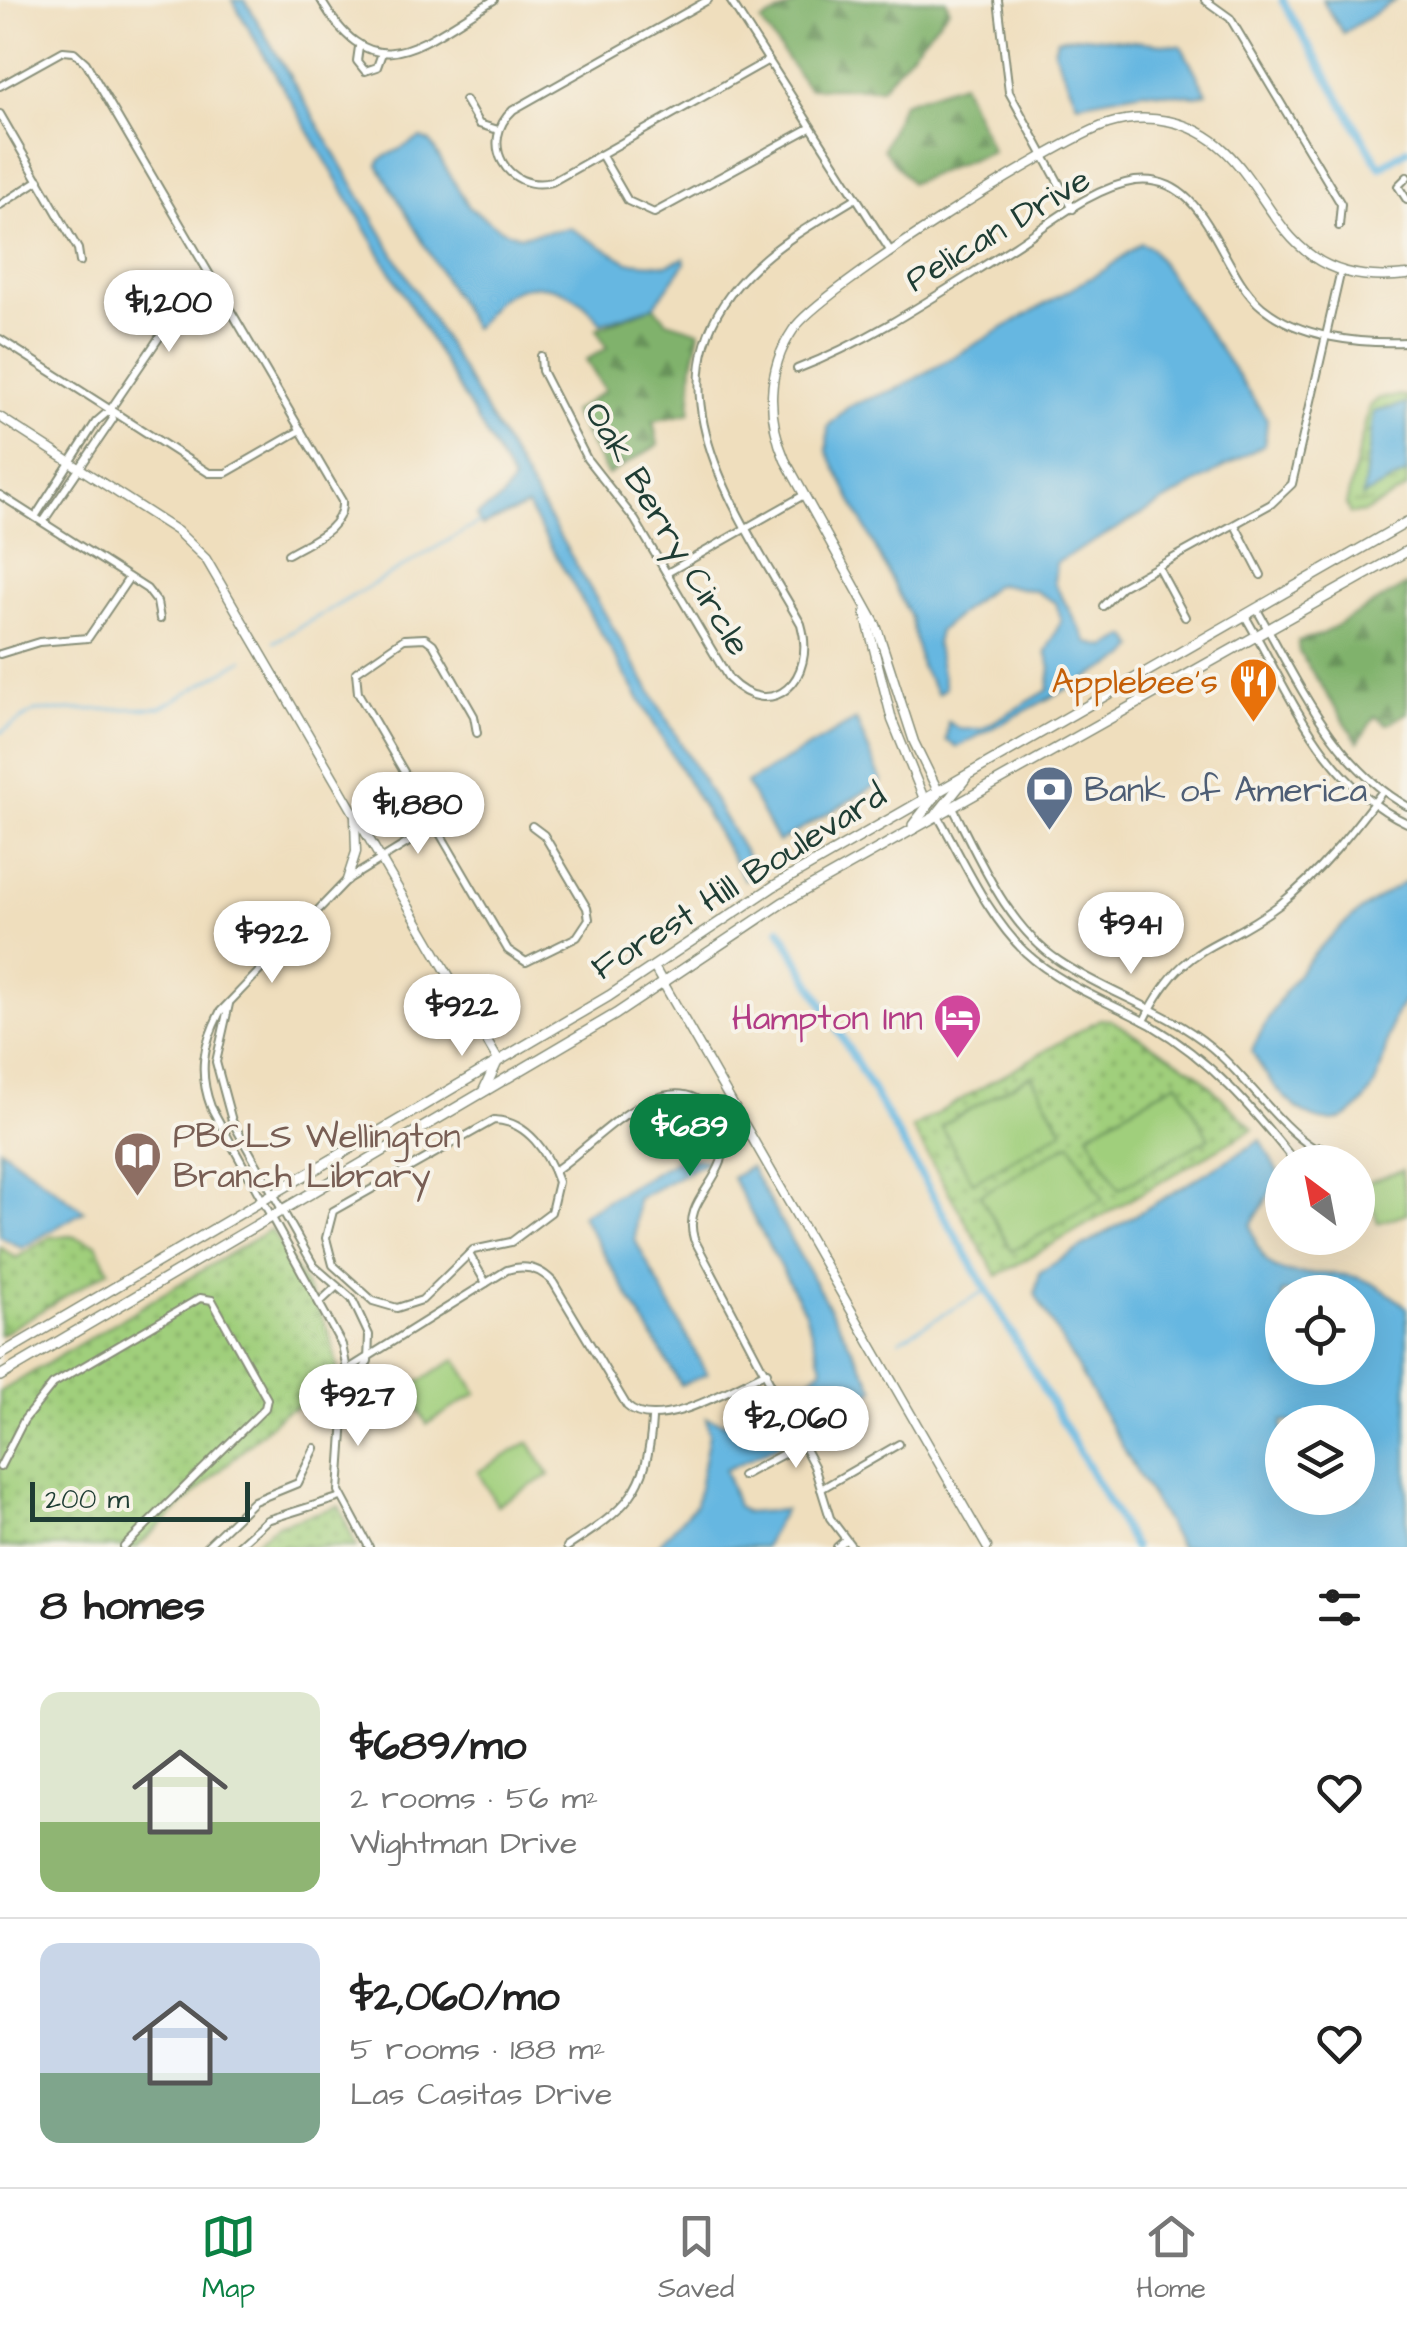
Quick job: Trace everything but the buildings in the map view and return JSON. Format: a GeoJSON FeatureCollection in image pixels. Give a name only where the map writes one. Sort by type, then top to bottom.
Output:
{"type":"FeatureCollection","features":[{"type":"Feature","properties":{"kind":"main road","name":"Forest Hill Boulevard"},"geometry":{"type":"LineString","coordinates":[[0,1376],[498,1060],[654,967],[774,886],[1407,522]]}},
{"type":"Feature","properties":{"kind":"main road","name":"Forest Hill Boulevard"},"geometry":{"type":"LineString","coordinates":[[0,1354],[483,1092],[664,984],[782,903],[1407,551]]}},
{"type":"Feature","properties":{"kind":"main road"},"geometry":{"type":"LineString","coordinates":[[937,814],[970,773]]}},
{"type":"Feature","properties":{"kind":"main road"},"geometry":{"type":"LineString","coordinates":[[899,836],[928,810],[938,791]]}},
{"type":"Feature","properties":{"kind":"main road"},"geometry":{"type":"LineString","coordinates":[[483,1092],[498,1060]]}},
{"type":"Feature","properties":{"kind":"street"},"geometry":{"type":"LineString","coordinates":[[320,0],[342,34],[360,47],[382,54],[412,47],[494,0]]}},
{"type":"Feature","properties":{"kind":"street"},"geometry":{"type":"LineString","coordinates":[[708,0],[513,110],[498,130],[502,163],[513,176],[529,184],[552,182],[767,61]]}},
{"type":"Feature","properties":{"kind":"street"},"geometry":{"type":"LineString","coordinates":[[730,0],[892,253]]}},
{"type":"Feature","properties":{"kind":"street"},"geometry":{"type":"LineString","coordinates":[[998,0],[1009,92],[1074,209]]}},
{"type":"Feature","properties":{"kind":"street"},"geometry":{"type":"LineString","coordinates":[[1205,0],[1230,18],[1341,204],[1340,226]]}},
{"type":"Feature","properties":{"kind":"street"},"geometry":{"type":"LineString","coordinates":[[360,47],[357,61],[364,70],[377,67],[382,54]]}},
{"type":"Feature","properties":{"kind":"street"},"geometry":{"type":"LineString","coordinates":[[0,86],[58,53],[68,51],[83,58],[340,496],[342,512],[334,526],[288,554]]}},
{"type":"Feature","properties":{"kind":"street"},"geometry":{"type":"LineString","coordinates":[[465,100],[479,124],[498,130]]}},
{"type":"Feature","properties":{"kind":"street"},"geometry":{"type":"LineString","coordinates":[[0,114],[78,249],[80,262]]}},
{"type":"Feature","properties":{"kind":"street"},"geometry":{"type":"LineString","coordinates":[[938,791],[914,742],[876,625],[779,446],[772,416],[772,384],[780,356],[812,308],[1044,158],[1110,124],[1154,119],[1206,136],[1234,159],[1276,223],[1298,246],[1341,270],[1372,276],[1407,274]]}},
{"type":"Feature","properties":{"kind":"street"},"geometry":{"type":"LineString","coordinates":[[602,156],[628,201],[654,213],[810,128]]}},
{"type":"Feature","properties":{"kind":"street"},"geometry":{"type":"LineString","coordinates":[[1407,177],[1398,186],[1407,200]]}},
{"type":"Feature","properties":{"kind":"street"},"geometry":{"type":"LineString","coordinates":[[0,204],[38,180]]}},
{"type":"Feature","properties":{"kind":"street","name":"Pelican Drive"},"geometry":{"type":"LineString","coordinates":[[797,369],[862,343],[1074,209],[1122,184],[1144,181],[1167,185],[1193,204],[1243,287],[1262,307],[1286,322],[1363,344],[1407,342]]}},
{"type":"Feature","properties":{"kind":"street","name":"Oak Berry Circle"},"geometry":{"type":"LineString","coordinates":[[541,356],[540,366],[574,437],[666,573],[735,685],[760,695],[786,688],[803,670],[806,642],[714,467],[702,428],[699,390],[706,344],[720,312],[752,269],[856,198]]}},
{"type":"Feature","properties":{"kind":"street"},"geometry":{"type":"LineString","coordinates":[[1104,606],[1122,586],[1278,499],[1297,475],[1341,270]]}},
{"type":"Feature","properties":{"kind":"street"},"geometry":{"type":"LineString","coordinates":[[43,522],[96,422],[110,410],[167,326],[220,291]]}},
{"type":"Feature","properties":{"kind":"street"},"geometry":{"type":"LineString","coordinates":[[0,339],[215,475],[226,473],[301,430]]}},
{"type":"Feature","properties":{"kind":"street"},"geometry":{"type":"LineString","coordinates":[[0,417],[176,531],[206,558],[498,1060]]}},
{"type":"Feature","properties":{"kind":"street"},"geometry":{"type":"LineString","coordinates":[[35,517],[75,465]]}},
{"type":"Feature","properties":{"kind":"street"},"geometry":{"type":"LineString","coordinates":[[666,573],[804,494]]}},
{"type":"Feature","properties":{"kind":"street"},"geometry":{"type":"LineString","coordinates":[[0,495],[151,592],[160,620]]}},
{"type":"Feature","properties":{"kind":"street"},"geometry":{"type":"LineString","coordinates":[[1234,525],[1261,574]]}},
{"type":"Feature","properties":{"kind":"street"},"geometry":{"type":"LineString","coordinates":[[1158,567],[1184,617]]}},
{"type":"Feature","properties":{"kind":"street"},"geometry":{"type":"LineString","coordinates":[[0,654],[39,642],[88,638],[129,578]]}},
{"type":"Feature","properties":{"kind":"street"},"geometry":{"type":"LineString","coordinates":[[862,604],[892,720],[924,798]]}},
{"type":"Feature","properties":{"kind":"street"},"geometry":{"type":"LineString","coordinates":[[1256,608],[1348,759],[1382,792],[1407,806]]}},
{"type":"Feature","properties":{"kind":"street"},"geometry":{"type":"LineString","coordinates":[[1245,614],[1324,753],[1373,804],[1407,824]]}},
{"type":"Feature","properties":{"kind":"street"},"geometry":{"type":"LineString","coordinates":[[477,733],[474,716],[433,644],[424,638],[404,639],[356,672],[358,693],[435,826],[508,950],[526,962],[578,937],[589,919],[588,908],[544,834],[532,826]]}},
{"type":"Feature","properties":{"kind":"street"},"geometry":{"type":"LineString","coordinates":[[1144,1022],[1176,967],[1297,890],[1382,792]]}},
{"type":"Feature","properties":{"kind":"street"},"geometry":{"type":"LineString","coordinates":[[952,806],[1015,918],[1046,952],[1151,1007],[1231,1064],[1297,1138],[1309,1145]]}},
{"type":"Feature","properties":{"kind":"street"},"geometry":{"type":"LineString","coordinates":[[347,880],[357,840],[354,812]]}},
{"type":"Feature","properties":{"kind":"street"},"geometry":{"type":"LineString","coordinates":[[937,814],[1006,930],[1043,968],[1144,1022],[1224,1078],[1284,1145]]}},
{"type":"Feature","properties":{"kind":"street"},"geometry":{"type":"LineString","coordinates":[[345,1403],[368,1361],[368,1334],[362,1315],[352,1299],[322,1276],[273,1205],[206,1091],[202,1068],[206,1037],[229,1004],[347,880],[435,826]]}},
{"type":"Feature","properties":{"kind":"street"},"geometry":{"type":"LineString","coordinates":[[654,967],[987,1547]]}},
{"type":"Feature","properties":{"kind":"street"},"geometry":{"type":"LineString","coordinates":[[1080,990],[1086,976]]}},
{"type":"Feature","properties":{"kind":"street"},"geometry":{"type":"LineString","coordinates":[[229,1004],[216,1062],[221,1095],[309,1286],[342,1345],[347,1370],[338,1468],[341,1497],[369,1547]]}},
{"type":"Feature","properties":{"kind":"street"},"geometry":{"type":"LineString","coordinates":[[554,1171],[580,1154],[610,1124],[650,1100],[679,1094],[705,1105],[719,1124],[724,1149],[694,1208],[692,1234],[802,1444],[830,1518],[852,1547]]}},
{"type":"Feature","properties":{"kind":"street"},"geometry":{"type":"LineString","coordinates":[[505,1120],[533,1137],[554,1171],[558,1198],[548,1216],[510,1242],[483,1246],[469,1254],[422,1300],[392,1308],[373,1302],[336,1270],[326,1238],[330,1216],[340,1203],[483,1122],[505,1120]]}},
{"type":"Feature","properties":{"kind":"street"},"geometry":{"type":"LineString","coordinates":[[469,1254],[486,1282]]}},
{"type":"Feature","properties":{"kind":"street"},"geometry":{"type":"LineString","coordinates":[[347,1370],[368,1361],[420,1322],[486,1282],[517,1268],[546,1275],[627,1406],[652,1419],[767,1372]]}},
{"type":"Feature","properties":{"kind":"street"},"geometry":{"type":"LineString","coordinates":[[309,1286],[322,1276]]}},
{"type":"Feature","properties":{"kind":"street"},"geometry":{"type":"LineString","coordinates":[[320,1302],[336,1287]]}},
{"type":"Feature","properties":{"kind":"street"},"geometry":{"type":"LineString","coordinates":[[0,1467],[24,1420],[52,1384],[200,1298],[212,1300],[268,1400],[265,1408],[124,1547]]}},
{"type":"Feature","properties":{"kind":"street"},"geometry":{"type":"LineString","coordinates":[[567,1547],[620,1508],[647,1469],[652,1419]]}},
{"type":"Feature","properties":{"kind":"street"},"geometry":{"type":"LineString","coordinates":[[742,1476],[802,1444]]}},
{"type":"Feature","properties":{"kind":"street"},"geometry":{"type":"LineString","coordinates":[[821,1489],[899,1444]]}},
{"type":"Feature","properties":{"kind":"street"},"geometry":{"type":"LineString","coordinates":[[206,1547],[254,1502],[298,1483],[315,1448]]}},
{"type":"Feature","properties":{"kind":"street"},"geometry":{"type":"LineString","coordinates":[[238,1547],[266,1520],[341,1497]]}},
{"type":"Feature","properties":{"kind":"street"},"geometry":{"type":"LineString","coordinates":[[837,1547],[844,1540]]}},
{"type":"Feature","properties":{"kind":"green space"},"geometry":{"type":"Polygon","coordinates":[[[804,0],[946,0],[949,9],[881,88],[808,88],[761,22],[804,0]]]}},
{"type":"Feature","properties":{"kind":"green space"},"geometry":{"type":"Polygon","coordinates":[[[962,83],[992,151],[911,183],[883,149],[902,103],[962,83]]]}},
{"type":"Feature","properties":{"kind":"green space"},"geometry":{"type":"Polygon","coordinates":[[[654,306],[667,321],[700,331],[690,413],[653,421],[658,445],[608,475],[572,412],[605,391],[586,360],[607,348],[596,329],[654,306]]]}},
{"type":"Feature","properties":{"kind":"green space"},"geometry":{"type":"Polygon","coordinates":[[[1407,396],[1407,404],[1374,412],[1364,496],[1407,473],[1407,488],[1365,512],[1350,514],[1346,505],[1369,407],[1379,398],[1407,396]]]}},
{"type":"Feature","properties":{"kind":"green space"},"geometry":{"type":"Polygon","coordinates":[[[1407,585],[1407,713],[1387,724],[1375,716],[1358,742],[1299,652],[1298,641],[1320,635],[1407,585]]]}},
{"type":"Feature","properties":{"kind":"green space"},"geometry":{"type":"Polygon","coordinates":[[[1100,1019],[1111,1020],[1196,1072],[1253,1129],[997,1276],[912,1128],[1100,1019]]]}},
{"type":"Feature","properties":{"kind":"green space"},"geometry":{"type":"Polygon","coordinates":[[[1031,1075],[1063,1130],[973,1182],[941,1126],[1031,1075]]]}},
{"type":"Feature","properties":{"kind":"green space"},"geometry":{"type":"Polygon","coordinates":[[[1178,1082],[1209,1138],[1119,1189],[1088,1133],[1178,1082]]]}},
{"type":"Feature","properties":{"kind":"green space"},"geometry":{"type":"Polygon","coordinates":[[[1071,1143],[1103,1199],[1012,1251],[980,1195],[1071,1143]]]}},
{"type":"Feature","properties":{"kind":"green space"},"geometry":{"type":"Polygon","coordinates":[[[1402,1170],[1407,1213],[1378,1223],[1375,1179],[1402,1170]]]}},
{"type":"Feature","properties":{"kind":"green space"},"geometry":{"type":"Polygon","coordinates":[[[271,1229],[326,1327],[337,1369],[337,1391],[284,1412],[137,1547],[0,1547],[0,1392],[271,1229]]]}},
{"type":"Feature","properties":{"kind":"green space"},"geometry":{"type":"Polygon","coordinates":[[[71,1236],[96,1244],[109,1270],[0,1335],[0,1247],[16,1258],[50,1237],[71,1236]]]}},
{"type":"Feature","properties":{"kind":"green space"},"geometry":{"type":"Polygon","coordinates":[[[456,1359],[477,1393],[427,1424],[406,1390],[456,1359]]]}},
{"type":"Feature","properties":{"kind":"green space"},"geometry":{"type":"Polygon","coordinates":[[[529,1442],[549,1475],[497,1505],[478,1472],[529,1442]]]}},
{"type":"Feature","properties":{"kind":"green space"},"geometry":{"type":"Polygon","coordinates":[[[339,1506],[356,1547],[248,1547],[277,1525],[339,1506]]]}},
{"type":"Feature","properties":{"kind":"water"},"geometry":{"type":"Polygon","coordinates":[[[232,0],[245,0],[757,873],[745,880],[527,506],[482,526],[476,516],[502,499],[513,481],[232,0]]]}},
{"type":"Feature","properties":{"kind":"water"},"geometry":{"type":"Polygon","coordinates":[[[1322,0],[1396,0],[1343,33],[1322,0]]]}},
{"type":"Feature","properties":{"kind":"water"},"geometry":{"type":"Polygon","coordinates":[[[1084,36],[1181,46],[1207,93],[1196,96],[1144,91],[1077,103],[1054,51],[1057,39],[1084,36]]]}},
{"type":"Feature","properties":{"kind":"water"},"geometry":{"type":"Polygon","coordinates":[[[421,138],[430,142],[469,207],[500,229],[520,236],[570,228],[628,262],[667,265],[684,258],[685,263],[654,306],[601,323],[568,294],[542,286],[514,291],[499,299],[473,328],[378,165],[381,159],[421,138]]]}},
{"type":"Feature","properties":{"kind":"water"},"geometry":{"type":"Polygon","coordinates":[[[1141,243],[1151,248],[1267,419],[1265,444],[1056,563],[1054,583],[1088,643],[1106,647],[1127,636],[1136,647],[1127,657],[957,747],[946,740],[948,722],[960,729],[981,729],[1048,690],[1051,667],[1046,652],[1061,621],[1056,603],[1035,591],[993,586],[939,631],[936,644],[945,688],[938,694],[921,667],[911,619],[827,451],[828,426],[849,406],[899,388],[1106,269],[1141,243]]]}},
{"type":"Feature","properties":{"kind":"water"},"geometry":{"type":"Polygon","coordinates":[[[1407,404],[1407,473],[1363,496],[1374,412],[1407,404]]]}},
{"type":"Feature","properties":{"kind":"water"},"geometry":{"type":"Polygon","coordinates":[[[856,720],[882,782],[778,842],[746,783],[856,720]]]}},
{"type":"Feature","properties":{"kind":"water"},"geometry":{"type":"Polygon","coordinates":[[[1407,881],[1406,997],[1394,1017],[1379,1073],[1355,1111],[1338,1120],[1321,1120],[1289,1101],[1252,1051],[1280,999],[1315,953],[1357,913],[1407,881]]]}},
{"type":"Feature","properties":{"kind":"water"},"geometry":{"type":"Polygon","coordinates":[[[1261,1140],[1265,1148],[1265,1202],[1251,1225],[1257,1246],[1276,1268],[1303,1274],[1340,1275],[1265,1275],[1265,1385],[1375,1385],[1375,1286],[1407,1308],[1407,1547],[1180,1547],[1035,1294],[1040,1272],[1261,1140]]]}},
{"type":"Feature","properties":{"kind":"water"},"geometry":{"type":"Polygon","coordinates":[[[0,1148],[84,1211],[22,1248],[0,1236],[0,1148]]]}},
{"type":"Feature","properties":{"kind":"water"},"geometry":{"type":"Polygon","coordinates":[[[680,1158],[709,1160],[637,1199],[635,1240],[707,1374],[681,1385],[581,1215],[680,1158]]]}},
{"type":"Feature","properties":{"kind":"water"},"geometry":{"type":"Polygon","coordinates":[[[750,1167],[875,1389],[846,1414],[811,1430],[792,1395],[823,1368],[805,1312],[732,1178],[750,1167]]]}},
{"type":"Feature","properties":{"kind":"water"},"geometry":{"type":"Polygon","coordinates":[[[765,1414],[781,1444],[725,1470],[737,1506],[746,1513],[784,1510],[764,1547],[656,1547],[696,1504],[709,1434],[706,1418],[735,1426],[765,1414]]]}},
{"type":"Feature","properties":{"kind":"waterway"},"geometry":{"type":"LineString","coordinates":[[1282,0],[1380,167],[1407,150]]}},
{"type":"Feature","properties":{"kind":"waterway"},"geometry":{"type":"LineString","coordinates":[[274,642],[480,522]]}},
{"type":"Feature","properties":{"kind":"waterway"},"geometry":{"type":"LineString","coordinates":[[0,733],[35,711],[161,708],[243,660]]}},
{"type":"Feature","properties":{"kind":"waterway"},"geometry":{"type":"LineString","coordinates":[[780,929],[1134,1547]]}},
{"type":"Feature","properties":{"kind":"waterway"},"geometry":{"type":"LineString","coordinates":[[899,1340],[988,1289]]}},
{"type":"Feature","properties":{"kind":"place","name":"Applebee's"},"geometry":{"type":"Point","coordinates":[1253,724]}},
{"type":"Feature","properties":{"kind":"place","name":"Bank of America"},"geometry":{"type":"Point","coordinates":[1049,832]}},
{"type":"Feature","properties":{"kind":"place","name":"Hampton Inn"},"geometry":{"type":"Point","coordinates":[958,1060]}},
{"type":"Feature","properties":{"kind":"place","name":"PBCLS Wellington Branch Library"},"geometry":{"type":"Point","coordinates":[138,1198]}}]}
